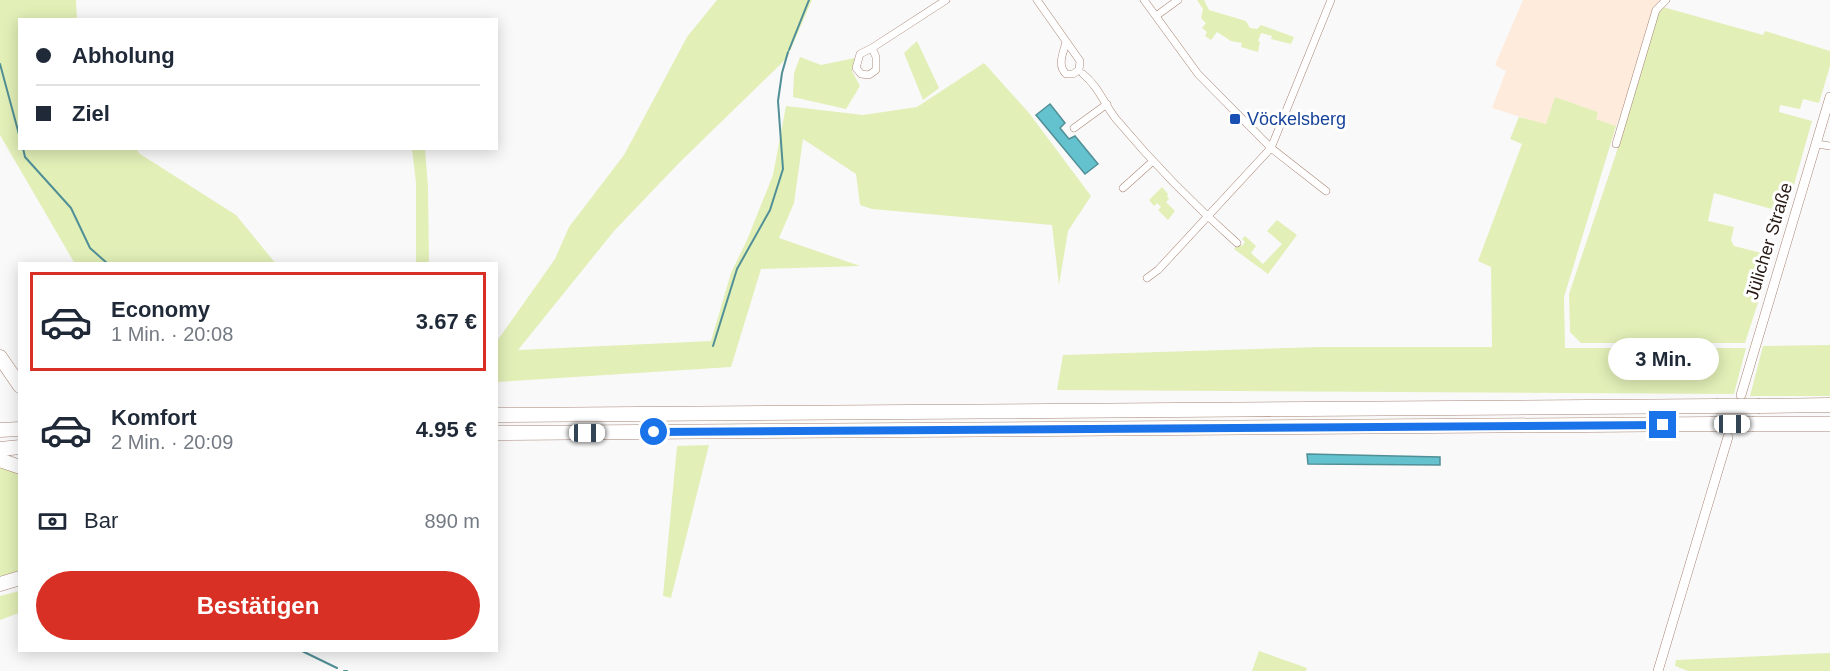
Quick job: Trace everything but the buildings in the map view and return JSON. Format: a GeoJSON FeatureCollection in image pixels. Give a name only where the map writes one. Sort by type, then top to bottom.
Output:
{"type":"FeatureCollection","features":[{"type":"Feature","properties":{"kind":"highway"},"geometry":{"type":"LineString","coordinates":[[0,357],[18,383]]}},
{"type":"Feature","properties":{"kind":"highway"},"geometry":{"type":"LineString","coordinates":[[498,416],[1830,405]]}},
{"type":"Feature","properties":{"kind":"highway"},"geometry":{"type":"LineString","coordinates":[[498,434],[1830,424]]}},
{"type":"Feature","properties":{"kind":"highway"},"geometry":{"type":"LineString","coordinates":[[0,430],[18,429]]}},
{"type":"Feature","properties":{"kind":"highway"},"geometry":{"type":"LineString","coordinates":[[0,449],[18,447]]}},
{"type":"Feature","properties":{"kind":"highway"},"geometry":{"type":"LineString","coordinates":[[0,460],[18,466]]}},
{"type":"Feature","properties":{"kind":"highway"},"geometry":{"type":"LineString","coordinates":[[0,584],[18,579]]}},
{"type":"Feature","properties":{"kind":"highway"},"geometry":{"type":"LineString","coordinates":[[0,594],[18,589]]}},
{"type":"Feature","properties":{"kind":"street"},"geometry":{"type":"LineString","coordinates":[[872,48],[938,2],[946,0]]}},
{"type":"Feature","properties":{"kind":"street"},"geometry":{"type":"LineString","coordinates":[[1036,0],[1066,42]]}},
{"type":"Feature","properties":{"kind":"street"},"geometry":{"type":"LineString","coordinates":[[1144,0],[1198,74],[1271,148],[1326,191]]}},
{"type":"Feature","properties":{"kind":"street"},"geometry":{"type":"LineString","coordinates":[[1156,16],[1178,0]]}},
{"type":"Feature","properties":{"kind":"street"},"geometry":{"type":"LineString","coordinates":[[1147,278],[1158,270],[1271,148],[1331,0]]}},
{"type":"Feature","properties":{"kind":"street"},"geometry":{"type":"LineString","coordinates":[[1616,144],[1656,10],[1666,0]]}},
{"type":"Feature","properties":{"kind":"street"},"geometry":{"type":"LineString","coordinates":[[1083,75],[1093,82],[1114,116],[1153,161],[1206,216],[1237,243]]}},
{"type":"Feature","properties":{"kind":"street","name":"Jülicher Straße"},"geometry":{"type":"LineString","coordinates":[[1741,395],[1830,97]]}},
{"type":"Feature","properties":{"kind":"street"},"geometry":{"type":"LineString","coordinates":[[1074,128],[1107,104]]}},
{"type":"Feature","properties":{"kind":"street"},"geometry":{"type":"LineString","coordinates":[[1816,144],[1830,146]]}},
{"type":"Feature","properties":{"kind":"street"},"geometry":{"type":"LineString","coordinates":[[1123,188],[1153,161]]}},
{"type":"Feature","properties":{"kind":"street"},"geometry":{"type":"LineString","coordinates":[[1658,671],[1728,436]]}},
{"type":"Feature","properties":{"kind":"shaded area"},"geometry":{"type":"Polygon","coordinates":[[[1523,0],[1670,0],[1663,7],[1616,126],[1596,119],[1598,112],[1555,97],[1546,125],[1492,108],[1506,71],[1495,65],[1523,0]]]}},
{"type":"Feature","properties":{"kind":"green space"},"geometry":{"type":"Polygon","coordinates":[[[0,0],[76,0],[77,18],[18,18],[18,150],[137,150],[236,215],[274,262],[74,262],[0,135],[0,0]]]}},
{"type":"Feature","properties":{"kind":"green space"},"geometry":{"type":"Polygon","coordinates":[[[717,0],[812,0],[787,58],[679,163],[614,231],[518,350],[711,341],[731,273],[773,175],[786,106],[863,115],[917,107],[984,63],[1029,113],[1091,196],[1068,231],[1059,285],[1052,225],[872,209],[860,205],[856,174],[803,139],[794,203],[779,238],[860,266],[761,269],[731,367],[498,382],[498,340],[555,259],[569,227],[624,155],[687,37],[717,0]]]}},
{"type":"Feature","properties":{"kind":"green space"},"geometry":{"type":"Polygon","coordinates":[[[1197,0],[1204,0],[1209,10],[1246,21],[1250,28],[1257,29],[1261,25],[1294,37],[1291,44],[1271,39],[1272,36],[1261,33],[1258,52],[1241,47],[1242,43],[1231,41],[1217,32],[1211,40],[1205,36],[1207,32],[1202,28],[1206,23],[1201,18],[1203,9],[1197,0]]]}},
{"type":"Feature","properties":{"kind":"green space"},"geometry":{"type":"Polygon","coordinates":[[[1663,7],[1763,35],[1765,31],[1830,51],[1830,66],[1819,103],[1803,99],[1800,109],[1780,105],[1779,112],[1812,121],[1786,213],[1714,193],[1708,221],[1734,227],[1731,240],[1734,246],[1773,256],[1745,343],[1581,343],[1570,332],[1569,294],[1621,139],[1658,12],[1663,7]]]}},
{"type":"Feature","properties":{"kind":"green space"},"geometry":{"type":"Polygon","coordinates":[[[917,41],[939,88],[923,100],[904,53],[917,41]]]}},
{"type":"Feature","properties":{"kind":"green space"},"geometry":{"type":"Polygon","coordinates":[[[800,57],[821,65],[855,58],[852,71],[860,86],[846,109],[793,97],[794,73],[800,57]]]}},
{"type":"Feature","properties":{"kind":"green space"},"geometry":{"type":"Polygon","coordinates":[[[1555,97],[1598,112],[1596,119],[1616,126],[1564,297],[1565,348],[1746,348],[1734,394],[1057,390],[1063,355],[1321,347],[1492,347],[1491,267],[1478,261],[1522,144],[1510,139],[1519,117],[1546,124],[1555,97]]]}},
{"type":"Feature","properties":{"kind":"green space"},"geometry":{"type":"Polygon","coordinates":[[[412,150],[425,150],[429,262],[416,262],[416,183],[412,150]]]}},
{"type":"Feature","properties":{"kind":"green space"},"geometry":{"type":"Polygon","coordinates":[[[1162,187],[1168,194],[1169,199],[1166,202],[1175,211],[1168,220],[1158,210],[1161,207],[1157,203],[1154,206],[1149,200],[1162,187]]]}},
{"type":"Feature","properties":{"kind":"green space"},"geometry":{"type":"Polygon","coordinates":[[[1277,220],[1297,235],[1268,274],[1234,249],[1238,244],[1242,246],[1245,242],[1242,239],[1245,236],[1256,246],[1251,253],[1263,264],[1282,244],[1267,231],[1277,220]]]}},
{"type":"Feature","properties":{"kind":"green space"},"geometry":{"type":"Polygon","coordinates":[[[1830,345],[1830,396],[1750,396],[1763,346],[1830,345]]]}},
{"type":"Feature","properties":{"kind":"green space"},"geometry":{"type":"Polygon","coordinates":[[[709,445],[671,598],[663,596],[677,446],[709,445]]]}},
{"type":"Feature","properties":{"kind":"green space"},"geometry":{"type":"Polygon","coordinates":[[[0,466],[18,470],[18,574],[0,581],[0,466]]]}},
{"type":"Feature","properties":{"kind":"green space"},"geometry":{"type":"Polygon","coordinates":[[[18,591],[18,613],[0,620],[0,596],[18,591]]]}},
{"type":"Feature","properties":{"kind":"green space"},"geometry":{"type":"Polygon","coordinates":[[[1259,651],[1307,668],[1306,671],[1252,671],[1259,651]]]}},
{"type":"Feature","properties":{"kind":"green space"},"geometry":{"type":"Polygon","coordinates":[[[1830,653],[1830,671],[1688,671],[1675,666],[1676,660],[1830,653]]]}},
{"type":"Feature","properties":{"kind":"water"},"geometry":{"type":"Polygon","coordinates":[[[1050,104],[1065,123],[1060,128],[1069,139],[1075,136],[1098,164],[1085,174],[1036,115],[1050,104]]]}},
{"type":"Feature","properties":{"kind":"water"},"geometry":{"type":"Polygon","coordinates":[[[1307,454],[1440,457],[1440,465],[1308,464],[1307,454]]]}},
{"type":"Feature","properties":{"kind":"waterway"},"geometry":{"type":"LineString","coordinates":[[789,50],[809,0]]}},
{"type":"Feature","properties":{"kind":"waterway"},"geometry":{"type":"LineString","coordinates":[[713,346],[737,269],[770,210],[783,169],[778,101],[788,52]]}},
{"type":"Feature","properties":{"kind":"waterway"},"geometry":{"type":"LineString","coordinates":[[0,64],[18,131]]}},
{"type":"Feature","properties":{"kind":"waterway"},"geometry":{"type":"LineString","coordinates":[[23,150],[25,157],[71,208],[90,248],[106,262]]}},
{"type":"Feature","properties":{"kind":"waterway"},"geometry":{"type":"LineString","coordinates":[[304,652],[337,668]]}},
{"type":"Feature","properties":{"kind":"place","name":"Vöckelsberg"},"geometry":{"type":"Point","coordinates":[1235,119]}},
{"type":"Feature","properties":{"kind":"route"},"geometry":{"type":"LineString","coordinates":[[654,432],[1663,425]]}}]}
